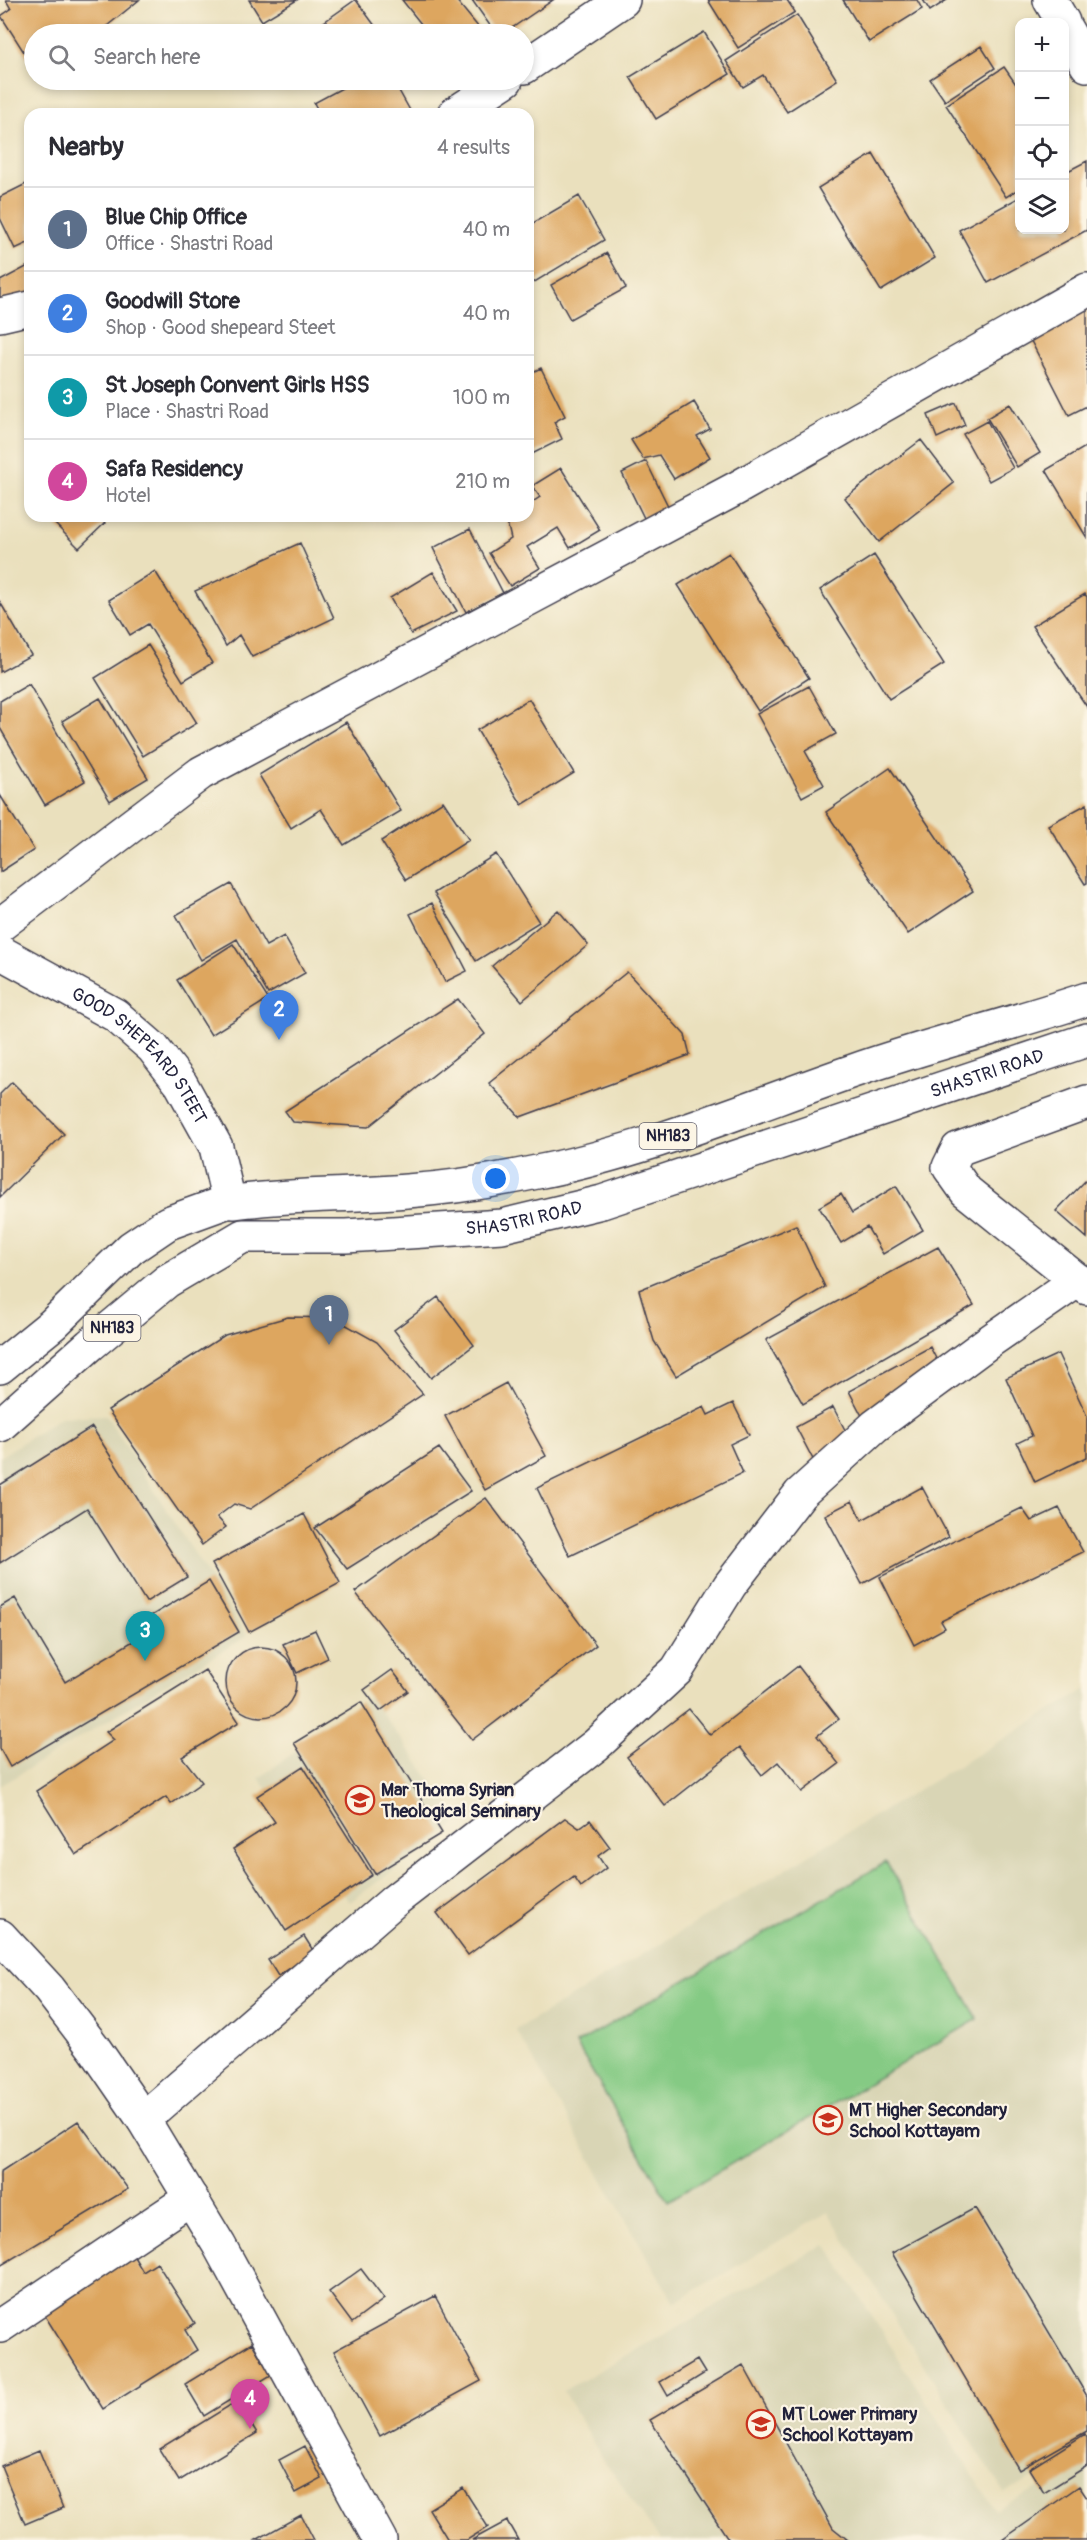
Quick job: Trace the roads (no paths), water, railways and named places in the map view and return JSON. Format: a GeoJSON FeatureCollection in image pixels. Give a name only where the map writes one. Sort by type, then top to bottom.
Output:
{"type":"FeatureCollection","features":[{"type":"Feature","properties":{"kind":"main road"},"geometry":{"type":"LineString","coordinates":[[534,60],[623,0]]}},
{"type":"Feature","properties":{"kind":"main road"},"geometry":{"type":"LineString","coordinates":[[1050,0],[1060,18]]}},
{"type":"Feature","properties":{"kind":"main road"},"geometry":{"type":"LineString","coordinates":[[1069,33],[1087,65]]}},
{"type":"Feature","properties":{"kind":"main road"},"geometry":{"type":"LineString","coordinates":[[463,108],[491,90]]}},
{"type":"Feature","properties":{"kind":"main road"},"geometry":{"type":"LineString","coordinates":[[0,926],[201,773],[737,488],[1087,290]]}},
{"type":"Feature","properties":{"kind":"main road"},"geometry":{"type":"LineString","coordinates":[[0,315],[24,309]]}},
{"type":"Feature","properties":{"kind":"main road","name":"GOOD SHEPEARD STEET"},"geometry":{"type":"LineString","coordinates":[[0,952],[115,1015],[153,1048],[181,1084],[216,1147],[229,1202],[246,1209],[251,1220],[248,1232],[237,1239]]}},
{"type":"Feature","properties":{"kind":"main road","name":"NH183"},"geometry":{"type":"LineString","coordinates":[[0,1367],[53,1324],[130,1248],[168,1223],[229,1202],[281,1196],[406,1191],[476,1184],[541,1172],[613,1154],[855,1070],[1087,999]]}},
{"type":"Feature","properties":{"kind":"main road","name":"SHASTRI ROAD"},"geometry":{"type":"LineString","coordinates":[[237,1239],[433,1231],[502,1226],[540,1219],[602,1202],[1087,1040]]}},
{"type":"Feature","properties":{"kind":"main road"},"geometry":{"type":"LineString","coordinates":[[143,2119],[394,1901],[596,1745],[677,1670],[730,1585],[800,1494],[875,1426],[990,1341],[1082,1284],[966,1191],[949,1167],[958,1149],[1087,1102]]}},
{"type":"Feature","properties":{"kind":"main road","name":"NH183"},"geometry":{"type":"LineString","coordinates":[[0,1425],[90,1345],[167,1281],[237,1239]]}},
{"type":"Feature","properties":{"kind":"main road"},"geometry":{"type":"LineString","coordinates":[[0,1936],[50,1989],[143,2119],[258,2315],[380,2540]]}},
{"type":"Feature","properties":{"kind":"main road"},"geometry":{"type":"LineString","coordinates":[[0,2326],[191,2198]]}},
{"type":"Feature","properties":{"kind":"place","name":"Goodwill Store"},"geometry":{"type":"Point","coordinates":[279,1040]}},
{"type":"Feature","properties":{"kind":"place","name":"Blue Chip Office"},"geometry":{"type":"Point","coordinates":[329,1345]}},
{"type":"Feature","properties":{"kind":"place","name":"St Joseph Convent Girls HSS"},"geometry":{"type":"Point","coordinates":[145,1661]}},
{"type":"Feature","properties":{"kind":"place","name":"Mar Thoma Syrian Theological Seminary"},"geometry":{"type":"Point","coordinates":[360,1800]}},
{"type":"Feature","properties":{"kind":"place","name":"MT Higher Secondary School Kottayam"},"geometry":{"type":"Point","coordinates":[828,2120]}},
{"type":"Feature","properties":{"kind":"place","name":"MT Lower Primary School Kottayam"},"geometry":{"type":"Point","coordinates":[761,2424]}},
{"type":"Feature","properties":{"kind":"place","name":"Safa Residency"},"geometry":{"type":"Point","coordinates":[250,2429]}}]}
